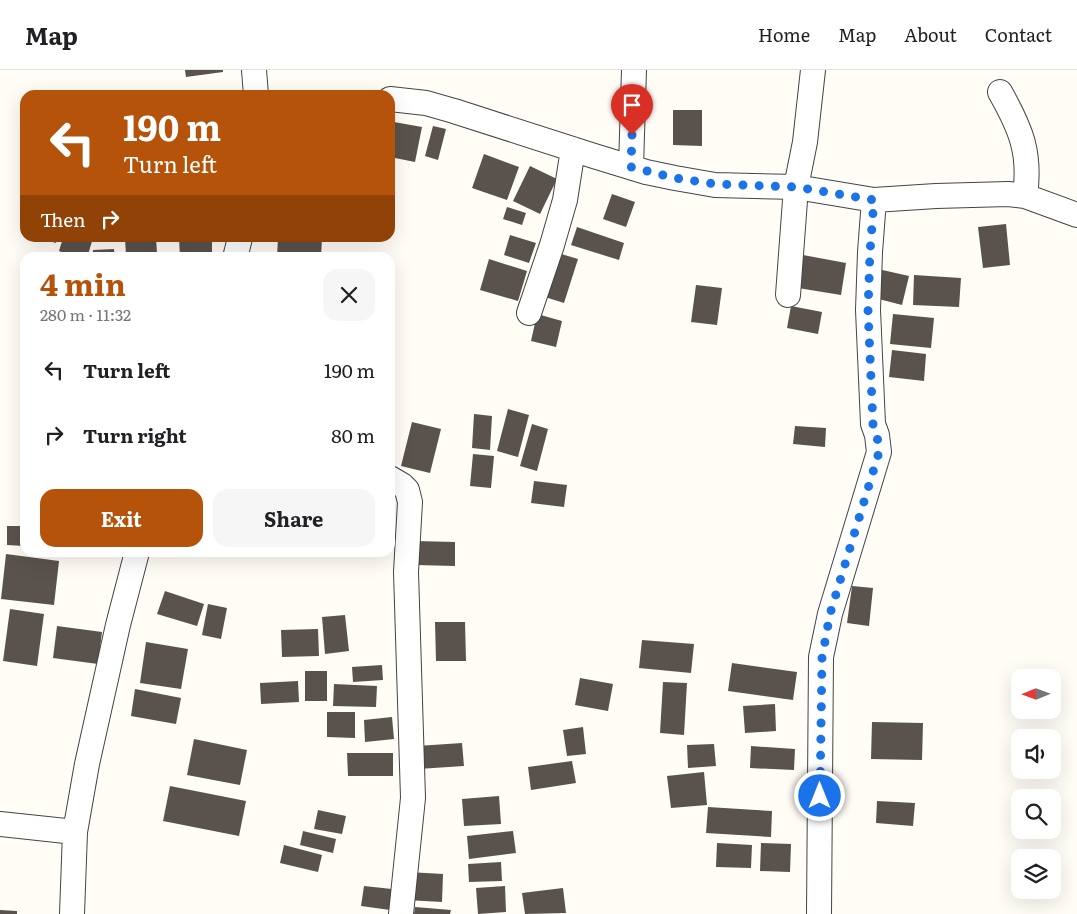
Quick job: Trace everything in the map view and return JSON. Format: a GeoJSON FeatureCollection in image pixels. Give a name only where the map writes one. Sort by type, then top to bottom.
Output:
{"type":"FeatureCollection","features":[{"type":"Feature","properties":{"kind":"street"},"geometry":{"type":"LineString","coordinates":[[254,70],[256,90]]}},
{"type":"Feature","properties":{"kind":"street"},"geometry":{"type":"LineString","coordinates":[[631,167],[634,70]]}},
{"type":"Feature","properties":{"kind":"street"},"geometry":{"type":"LineString","coordinates":[[788,295],[796,187],[805,142],[813,70]]}},
{"type":"Feature","properties":{"kind":"street"},"geometry":{"type":"LineString","coordinates":[[1000,92],[1014,116],[1026,148],[1028,178],[1025,196]]}},
{"type":"Feature","properties":{"kind":"street"},"geometry":{"type":"LineString","coordinates":[[395,100],[426,103],[631,167],[675,178],[715,184],[796,187],[874,200],[985,194],[1025,196],[1077,215]]}},
{"type":"Feature","properties":{"kind":"street"},"geometry":{"type":"LineString","coordinates":[[529,313],[565,200],[574,149]]}},
{"type":"Feature","properties":{"kind":"street"},"geometry":{"type":"LineString","coordinates":[[819,914],[822,658],[830,614],[876,462],[877,435],[873,424],[868,310],[874,200]]}},
{"type":"Feature","properties":{"kind":"street"},"geometry":{"type":"LineString","coordinates":[[395,481],[407,490],[410,502],[406,572],[413,798],[401,914]]}},
{"type":"Feature","properties":{"kind":"street"},"geometry":{"type":"LineString","coordinates":[[72,914],[75,832],[116,634],[136,557]]}},
{"type":"Feature","properties":{"kind":"street"},"geometry":{"type":"LineString","coordinates":[[0,824],[75,832]]}},
{"type":"Feature","properties":{"kind":"building"},"geometry":{"type":"Polygon","coordinates":[[[185,70],[223,70],[223,72],[186,77],[185,70]]]}},
{"type":"Feature","properties":{"kind":"building"},"geometry":{"type":"Polygon","coordinates":[[[673,110],[702,110],[702,146],[673,145],[673,110]]]}},
{"type":"Feature","properties":{"kind":"building"},"geometry":{"type":"Polygon","coordinates":[[[395,122],[422,127],[415,162],[395,158],[395,122]]]}},
{"type":"Feature","properties":{"kind":"building"},"geometry":{"type":"Polygon","coordinates":[[[433,126],[446,129],[438,160],[425,156],[433,126]]]}},
{"type":"Feature","properties":{"kind":"building"},"geometry":{"type":"Polygon","coordinates":[[[484,154],[519,167],[507,200],[472,188],[484,154]]]}},
{"type":"Feature","properties":{"kind":"building"},"geometry":{"type":"Polygon","coordinates":[[[530,166],[557,179],[540,214],[513,201],[530,166]]]}},
{"type":"Feature","properties":{"kind":"building"},"geometry":{"type":"Polygon","coordinates":[[[612,194],[635,202],[626,227],[603,219],[612,194]]]}},
{"type":"Feature","properties":{"kind":"building"},"geometry":{"type":"Polygon","coordinates":[[[507,207],[526,213],[522,225],[503,219],[507,207]]]}},
{"type":"Feature","properties":{"kind":"building"},"geometry":{"type":"Polygon","coordinates":[[[1006,224],[1010,265],[983,268],[978,227],[1006,224]]]}},
{"type":"Feature","properties":{"kind":"building"},"geometry":{"type":"Polygon","coordinates":[[[577,227],[624,243],[619,260],[571,245],[577,227]]]}},
{"type":"Feature","properties":{"kind":"building"},"geometry":{"type":"Polygon","coordinates":[[[510,235],[536,243],[529,263],[504,255],[510,235]]]}},
{"type":"Feature","properties":{"kind":"building"},"geometry":{"type":"Polygon","coordinates":[[[62,242],[92,242],[89,252],[59,251],[62,242]]]}},
{"type":"Feature","properties":{"kind":"building"},"geometry":{"type":"Polygon","coordinates":[[[125,242],[156,242],[157,252],[126,252],[125,242]]]}},
{"type":"Feature","properties":{"kind":"building"},"geometry":{"type":"Polygon","coordinates":[[[179,242],[212,242],[212,252],[180,252],[179,242]]]}},
{"type":"Feature","properties":{"kind":"building"},"geometry":{"type":"Polygon","coordinates":[[[278,242],[322,242],[321,252],[277,252],[278,242]]]}},
{"type":"Feature","properties":{"kind":"building"},"geometry":{"type":"Polygon","coordinates":[[[114,249],[114,252],[93,252],[93,250],[114,249]]]}},
{"type":"Feature","properties":{"kind":"building"},"geometry":{"type":"Polygon","coordinates":[[[558,253],[578,259],[564,303],[545,297],[558,253]]]}},
{"type":"Feature","properties":{"kind":"building"},"geometry":{"type":"Polygon","coordinates":[[[803,255],[846,263],[841,295],[798,288],[803,255]]]}},
{"type":"Feature","properties":{"kind":"building"},"geometry":{"type":"Polygon","coordinates":[[[489,259],[527,271],[518,301],[480,290],[489,259]]]}},
{"type":"Feature","properties":{"kind":"building"},"geometry":{"type":"Polygon","coordinates":[[[878,269],[909,276],[902,305],[871,297],[878,269]]]}},
{"type":"Feature","properties":{"kind":"building"},"geometry":{"type":"Polygon","coordinates":[[[914,275],[961,278],[959,307],[913,305],[914,275]]]}},
{"type":"Feature","properties":{"kind":"building"},"geometry":{"type":"Polygon","coordinates":[[[696,285],[722,288],[717,325],[691,322],[696,285]]]}},
{"type":"Feature","properties":{"kind":"building"},"geometry":{"type":"Polygon","coordinates":[[[791,306],[822,312],[818,334],[787,328],[791,306]]]}},
{"type":"Feature","properties":{"kind":"building"},"geometry":{"type":"Polygon","coordinates":[[[537,314],[562,321],[556,347],[531,341],[537,314]]]}},
{"type":"Feature","properties":{"kind":"building"},"geometry":{"type":"Polygon","coordinates":[[[893,314],[934,318],[931,348],[890,344],[893,314]]]}},
{"type":"Feature","properties":{"kind":"building"},"geometry":{"type":"Polygon","coordinates":[[[892,350],[926,354],[924,381],[889,377],[892,350]]]}},
{"type":"Feature","properties":{"kind":"building"},"geometry":{"type":"Polygon","coordinates":[[[508,409],[529,415],[518,457],[497,451],[508,409]]]}},
{"type":"Feature","properties":{"kind":"building"},"geometry":{"type":"Polygon","coordinates":[[[474,414],[492,416],[490,450],[472,448],[474,414]]]}},
{"type":"Feature","properties":{"kind":"building"},"geometry":{"type":"Polygon","coordinates":[[[412,422],[441,429],[430,473],[401,466],[412,422]]]}},
{"type":"Feature","properties":{"kind":"building"},"geometry":{"type":"Polygon","coordinates":[[[532,424],[548,429],[537,471],[520,466],[532,424]]]}},
{"type":"Feature","properties":{"kind":"building"},"geometry":{"type":"Polygon","coordinates":[[[795,426],[826,428],[825,447],[793,444],[795,426]]]}},
{"type":"Feature","properties":{"kind":"building"},"geometry":{"type":"Polygon","coordinates":[[[473,454],[494,456],[491,488],[470,486],[473,454]]]}},
{"type":"Feature","properties":{"kind":"building"},"geometry":{"type":"Polygon","coordinates":[[[534,481],[567,485],[564,507],[531,503],[534,481]]]}},
{"type":"Feature","properties":{"kind":"building"},"geometry":{"type":"Polygon","coordinates":[[[7,526],[20,526],[20,546],[7,545],[7,526]]]}},
{"type":"Feature","properties":{"kind":"building"},"geometry":{"type":"Polygon","coordinates":[[[415,541],[455,542],[455,566],[415,565],[415,541]]]}},
{"type":"Feature","properties":{"kind":"building"},"geometry":{"type":"Polygon","coordinates":[[[6,554],[59,561],[54,605],[1,599],[6,554]]]}},
{"type":"Feature","properties":{"kind":"building"},"geometry":{"type":"Polygon","coordinates":[[[852,586],[873,588],[869,626],[847,623],[852,586]]]}},
{"type":"Feature","properties":{"kind":"building"},"geometry":{"type":"Polygon","coordinates":[[[165,591],[204,604],[197,626],[157,614],[165,591]]]}},
{"type":"Feature","properties":{"kind":"building"},"geometry":{"type":"Polygon","coordinates":[[[208,604],[227,608],[221,639],[202,635],[208,604]]]}},
{"type":"Feature","properties":{"kind":"building"},"geometry":{"type":"Polygon","coordinates":[[[10,609],[44,614],[37,666],[3,661],[10,609]]]}},
{"type":"Feature","properties":{"kind":"building"},"geometry":{"type":"Polygon","coordinates":[[[345,615],[349,651],[325,654],[322,617],[345,615]]]}},
{"type":"Feature","properties":{"kind":"building"},"geometry":{"type":"Polygon","coordinates":[[[435,622],[465,622],[466,661],[436,661],[435,622]]]}},
{"type":"Feature","properties":{"kind":"building"},"geometry":{"type":"Polygon","coordinates":[[[57,626],[102,632],[98,664],[53,658],[57,626]]]}},
{"type":"Feature","properties":{"kind":"building"},"geometry":{"type":"Polygon","coordinates":[[[318,629],[319,656],[282,657],[281,630],[318,629]]]}},
{"type":"Feature","properties":{"kind":"building"},"geometry":{"type":"Polygon","coordinates":[[[642,640],[694,644],[691,673],[639,668],[642,640]]]}},
{"type":"Feature","properties":{"kind":"building"},"geometry":{"type":"Polygon","coordinates":[[[146,642],[188,649],[181,689],[140,683],[146,642]]]}},
{"type":"Feature","properties":{"kind":"building"},"geometry":{"type":"Polygon","coordinates":[[[732,663],[797,672],[793,700],[728,691],[732,663]]]}},
{"type":"Feature","properties":{"kind":"building"},"geometry":{"type":"Polygon","coordinates":[[[382,665],[383,680],[353,682],[352,667],[382,665]]]}},
{"type":"Feature","properties":{"kind":"building"},"geometry":{"type":"Polygon","coordinates":[[[305,671],[327,671],[327,701],[305,701],[305,671]]]}},
{"type":"Feature","properties":{"kind":"building"},"geometry":{"type":"Polygon","coordinates":[[[580,678],[613,684],[608,711],[575,705],[580,678]]]}},
{"type":"Feature","properties":{"kind":"building"},"geometry":{"type":"Polygon","coordinates":[[[298,681],[299,702],[261,704],[260,683],[298,681]]]}},
{"type":"Feature","properties":{"kind":"building"},"geometry":{"type":"Polygon","coordinates":[[[663,682],[687,683],[684,735],[660,733],[663,682]]]}},
{"type":"Feature","properties":{"kind":"building"},"geometry":{"type":"Polygon","coordinates":[[[334,684],[377,686],[376,707],[333,706],[334,684]]]}},
{"type":"Feature","properties":{"kind":"building"},"geometry":{"type":"Polygon","coordinates":[[[135,689],[181,698],[176,724],[131,716],[135,689]]]}},
{"type":"Feature","properties":{"kind":"building"},"geometry":{"type":"Polygon","coordinates":[[[775,704],[776,731],[745,733],[743,706],[775,704]]]}},
{"type":"Feature","properties":{"kind":"building"},"geometry":{"type":"Polygon","coordinates":[[[327,712],[355,712],[355,738],[327,737],[327,712]]]}},
{"type":"Feature","properties":{"kind":"building"},"geometry":{"type":"Polygon","coordinates":[[[392,717],[394,739],[365,742],[364,720],[392,717]]]}},
{"type":"Feature","properties":{"kind":"building"},"geometry":{"type":"Polygon","coordinates":[[[872,722],[923,723],[922,760],[871,759],[872,722]]]}},
{"type":"Feature","properties":{"kind":"building"},"geometry":{"type":"Polygon","coordinates":[[[583,727],[586,754],[567,756],[563,730],[583,727]]]}},
{"type":"Feature","properties":{"kind":"building"},"geometry":{"type":"Polygon","coordinates":[[[194,739],[247,750],[240,785],[187,775],[194,739]]]}},
{"type":"Feature","properties":{"kind":"building"},"geometry":{"type":"Polygon","coordinates":[[[462,743],[464,766],[418,769],[417,746],[462,743]]]}},
{"type":"Feature","properties":{"kind":"building"},"geometry":{"type":"Polygon","coordinates":[[[714,744],[716,766],[688,768],[687,745],[714,744]]]}},
{"type":"Feature","properties":{"kind":"building"},"geometry":{"type":"Polygon","coordinates":[[[751,746],[795,749],[794,770],[750,768],[751,746]]]}},
{"type":"Feature","properties":{"kind":"building"},"geometry":{"type":"Polygon","coordinates":[[[347,753],[393,753],[393,776],[348,776],[347,753]]]}},
{"type":"Feature","properties":{"kind":"building"},"geometry":{"type":"Polygon","coordinates":[[[572,761],[576,783],[531,790],[528,767],[572,761]]]}},
{"type":"Feature","properties":{"kind":"building"},"geometry":{"type":"Polygon","coordinates":[[[704,772],[707,805],[671,808],[667,776],[704,772]]]}},
{"type":"Feature","properties":{"kind":"building"},"geometry":{"type":"Polygon","coordinates":[[[170,786],[246,801],[239,836],[163,821],[170,786]]]}},
{"type":"Feature","properties":{"kind":"building"},"geometry":{"type":"Polygon","coordinates":[[[499,796],[501,824],[464,826],[462,799],[499,796]]]}},
{"type":"Feature","properties":{"kind":"building"},"geometry":{"type":"Polygon","coordinates":[[[877,801],[915,803],[913,826],[876,823],[877,801]]]}},
{"type":"Feature","properties":{"kind":"building"},"geometry":{"type":"Polygon","coordinates":[[[708,807],[772,811],[771,837],[706,833],[708,807]]]}},
{"type":"Feature","properties":{"kind":"building"},"geometry":{"type":"Polygon","coordinates":[[[318,810],[346,816],[342,834],[314,829],[318,810]]]}},
{"type":"Feature","properties":{"kind":"building"},"geometry":{"type":"Polygon","coordinates":[[[303,831],[336,839],[333,853],[300,845],[303,831]]]}},
{"type":"Feature","properties":{"kind":"building"},"geometry":{"type":"Polygon","coordinates":[[[513,831],[516,853],[469,859],[467,836],[513,831]]]}},
{"type":"Feature","properties":{"kind":"building"},"geometry":{"type":"Polygon","coordinates":[[[717,843],[752,845],[751,868],[716,867],[717,843]]]}},
{"type":"Feature","properties":{"kind":"building"},"geometry":{"type":"Polygon","coordinates":[[[761,843],[791,844],[790,872],[760,871],[761,843]]]}},
{"type":"Feature","properties":{"kind":"building"},"geometry":{"type":"Polygon","coordinates":[[[284,845],[322,855],[318,872],[280,863],[284,845]]]}},
{"type":"Feature","properties":{"kind":"building"},"geometry":{"type":"Polygon","coordinates":[[[501,862],[502,881],[469,882],[468,864],[501,862]]]}},
{"type":"Feature","properties":{"kind":"building"},"geometry":{"type":"Polygon","coordinates":[[[408,872],[443,874],[442,902],[406,900],[408,872]]]}},
{"type":"Feature","properties":{"kind":"building"},"geometry":{"type":"Polygon","coordinates":[[[364,886],[392,889],[390,910],[361,906],[364,886]]]}},
{"type":"Feature","properties":{"kind":"building"},"geometry":{"type":"Polygon","coordinates":[[[505,886],[506,912],[478,914],[476,888],[505,886]]]}},
{"type":"Feature","properties":{"kind":"building"},"geometry":{"type":"Polygon","coordinates":[[[563,888],[566,913],[525,914],[522,893],[563,888]]]}},
{"type":"Feature","properties":{"kind":"building"},"geometry":{"type":"Polygon","coordinates":[[[415,907],[451,910],[450,914],[414,914],[415,907]]]}},
{"type":"Feature","properties":{"kind":"building"},"geometry":{"type":"Polygon","coordinates":[[[0,910],[17,911],[17,914],[0,914],[0,910]]]}},
{"type":"Feature","properties":{"kind":"route"},"geometry":{"type":"LineString","coordinates":[[632,135],[631,167],[646,172],[715,184],[796,187],[874,200],[868,310],[873,424],[877,435],[879,452],[830,614],[822,658],[820,796]]}}]}
